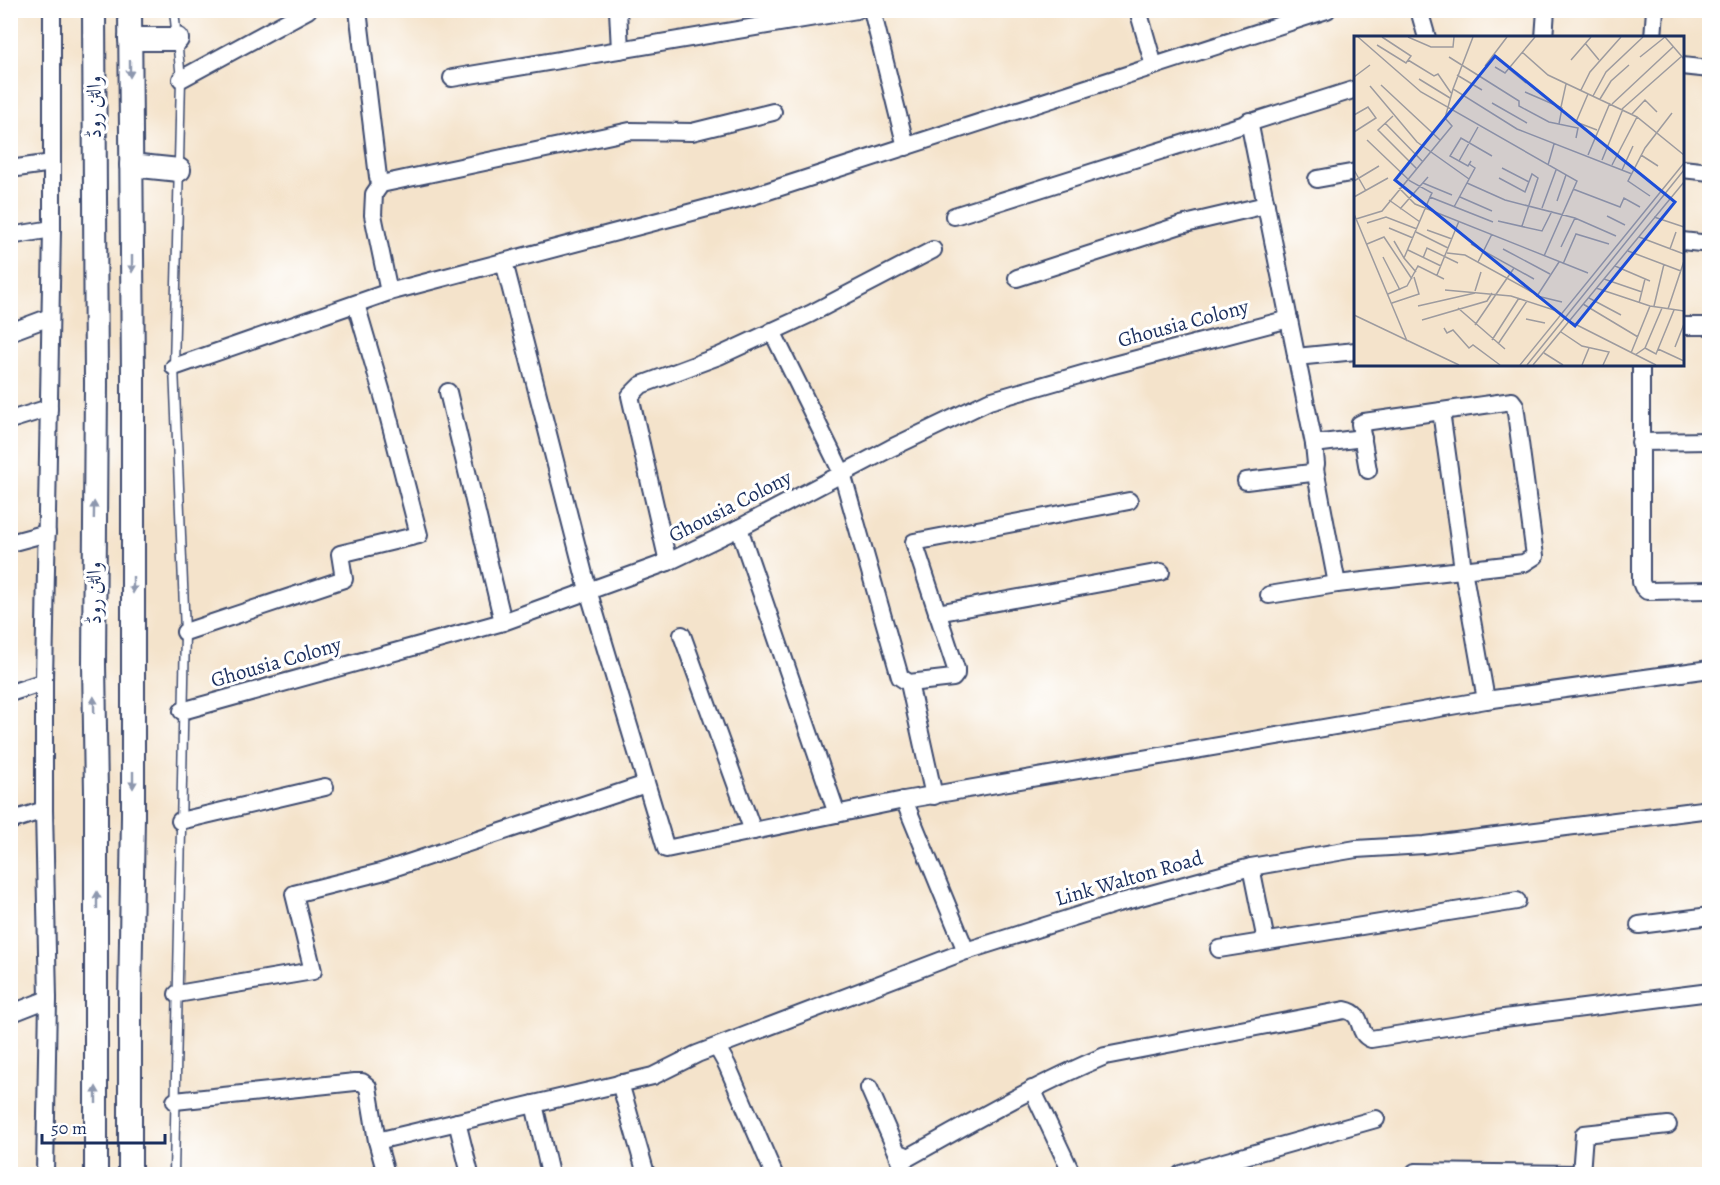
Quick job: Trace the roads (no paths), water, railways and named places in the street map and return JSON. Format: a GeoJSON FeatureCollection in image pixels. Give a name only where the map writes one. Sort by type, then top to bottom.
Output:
{"type":"FeatureCollection","features":[{"type":"Feature","properties":{"kind":"main road","name":"والٹن روڈ"},"geometry":{"type":"LineString","coordinates":[[94,10],[96,1174]]}},
{"type":"Feature","properties":{"kind":"main road","name":"والٹن روڈ"},"geometry":{"type":"LineString","coordinates":[[130,10],[133,422],[130,1174]]}},
{"type":"Feature","properties":{"kind":"main road"},"geometry":{"type":"LineString","coordinates":[[130,39],[177,39]]}},
{"type":"Feature","properties":{"kind":"main road"},"geometry":{"type":"LineString","coordinates":[[131,165],[179,170]]}},
{"type":"Feature","properties":{"kind":"street"},"geometry":{"type":"LineString","coordinates":[[45,1174],[48,999],[44,682],[52,229],[52,10]]}},
{"type":"Feature","properties":{"kind":"street"},"geometry":{"type":"LineString","coordinates":[[181,79],[308,10]]}},
{"type":"Feature","properties":{"kind":"street"},"geometry":{"type":"LineString","coordinates":[[358,10],[378,177],[381,184]]}},
{"type":"Feature","properties":{"kind":"street"},"geometry":{"type":"LineString","coordinates":[[618,10],[620,50]]}},
{"type":"Feature","properties":{"kind":"street"},"geometry":{"type":"LineString","coordinates":[[452,78],[858,10]]}},
{"type":"Feature","properties":{"kind":"street"},"geometry":{"type":"LineString","coordinates":[[872,10],[906,147]]}},
{"type":"Feature","properties":{"kind":"street"},"geometry":{"type":"LineString","coordinates":[[1138,10],[1154,66]]}},
{"type":"Feature","properties":{"kind":"street"},"geometry":{"type":"LineString","coordinates":[[174,367],[389,292],[753,196],[1327,10]]}},
{"type":"Feature","properties":{"kind":"street"},"geometry":{"type":"LineString","coordinates":[[1419,10],[1426,36]]}},
{"type":"Feature","properties":{"kind":"street"},"geometry":{"type":"LineString","coordinates":[[1544,36],[1546,10]]}},
{"type":"Feature","properties":{"kind":"street"},"geometry":{"type":"LineString","coordinates":[[1653,36],[1655,10]]}},
{"type":"Feature","properties":{"kind":"street"},"geometry":{"type":"LineString","coordinates":[[1684,66],[1710,69]]}},
{"type":"Feature","properties":{"kind":"street"},"geometry":{"type":"LineString","coordinates":[[954,216],[1354,89]]}},
{"type":"Feature","properties":{"kind":"street"},"geometry":{"type":"LineString","coordinates":[[389,292],[373,215],[374,194],[381,184],[630,131],[692,132],[773,112]]}},
{"type":"Feature","properties":{"kind":"street"},"geometry":{"type":"LineString","coordinates":[[1249,122],[1314,444],[1316,469],[1337,584]]}},
{"type":"Feature","properties":{"kind":"street"},"geometry":{"type":"LineString","coordinates":[[10,169],[52,163]]}},
{"type":"Feature","properties":{"kind":"street"},"geometry":{"type":"LineString","coordinates":[[1684,169],[1710,172]]}},
{"type":"Feature","properties":{"kind":"street"},"geometry":{"type":"LineString","coordinates":[[1317,180],[1354,172]]}},
{"type":"Feature","properties":{"kind":"street"},"geometry":{"type":"LineString","coordinates":[[1017,278],[1181,225],[1266,205]]}},
{"type":"Feature","properties":{"kind":"street"},"geometry":{"type":"LineString","coordinates":[[10,236],[52,229]]}},
{"type":"Feature","properties":{"kind":"street"},"geometry":{"type":"LineString","coordinates":[[1684,241],[1710,244]]}},
{"type":"Feature","properties":{"kind":"street"},"geometry":{"type":"LineString","coordinates":[[668,562],[630,396],[641,386],[719,356],[810,314],[933,250]]}},
{"type":"Feature","properties":{"kind":"street"},"geometry":{"type":"LineString","coordinates":[[504,262],[588,591],[666,849],[904,800],[1486,700],[1710,669]]}},
{"type":"Feature","properties":{"kind":"street"},"geometry":{"type":"LineString","coordinates":[[185,632],[344,579],[339,554],[419,535],[385,403],[356,304]]}},
{"type":"Feature","properties":{"kind":"street"},"geometry":{"type":"LineString","coordinates":[[10,332],[50,317]]}},
{"type":"Feature","properties":{"kind":"street","name":"Ghousia Colony"},"geometry":{"type":"LineString","coordinates":[[182,711],[502,622],[668,562],[989,401],[1110,366],[1289,319]]}},
{"type":"Feature","properties":{"kind":"street"},"geometry":{"type":"LineString","coordinates":[[1684,327],[1710,326]]}},
{"type":"Feature","properties":{"kind":"street"},"geometry":{"type":"LineString","coordinates":[[772,332],[842,473],[900,677],[909,684],[934,796]]}},
{"type":"Feature","properties":{"kind":"street"},"geometry":{"type":"LineString","coordinates":[[1296,357],[1354,351]]}},
{"type":"Feature","properties":{"kind":"street"},"geometry":{"type":"LineString","coordinates":[[1641,366],[1641,582],[1647,591],[1710,590]]}},
{"type":"Feature","properties":{"kind":"street"},"geometry":{"type":"LineString","coordinates":[[448,392],[502,622]]}},
{"type":"Feature","properties":{"kind":"street"},"geometry":{"type":"LineString","coordinates":[[1269,595],[1337,584],[1524,563],[1535,556],[1515,405],[1512,401],[1364,422],[1360,424],[1368,470]]}},
{"type":"Feature","properties":{"kind":"street"},"geometry":{"type":"LineString","coordinates":[[10,420],[49,408]]}},
{"type":"Feature","properties":{"kind":"street"},"geometry":{"type":"LineString","coordinates":[[1441,411],[1462,569],[1486,700]]}},
{"type":"Feature","properties":{"kind":"street"},"geometry":{"type":"LineString","coordinates":[[1314,444],[1363,438]]}},
{"type":"Feature","properties":{"kind":"street"},"geometry":{"type":"LineString","coordinates":[[1640,442],[1710,441]]}},
{"type":"Feature","properties":{"kind":"street"},"geometry":{"type":"LineString","coordinates":[[1246,481],[1311,473],[1316,469]]}},
{"type":"Feature","properties":{"kind":"street"},"geometry":{"type":"LineString","coordinates":[[909,684],[953,678],[956,674],[914,542],[1129,501]]}},
{"type":"Feature","properties":{"kind":"street"},"geometry":{"type":"LineString","coordinates":[[739,528],[837,814]]}},
{"type":"Feature","properties":{"kind":"street"},"geometry":{"type":"LineString","coordinates":[[10,543],[47,533]]}},
{"type":"Feature","properties":{"kind":"street"},"geometry":{"type":"LineString","coordinates":[[937,613],[1161,572]]}},
{"type":"Feature","properties":{"kind":"street"},"geometry":{"type":"LineString","coordinates":[[682,635],[753,831]]}},
{"type":"Feature","properties":{"kind":"street"},"geometry":{"type":"LineString","coordinates":[[10,693],[44,682]]}},
{"type":"Feature","properties":{"kind":"street"},"geometry":{"type":"LineString","coordinates":[[177,994],[313,971],[294,894],[381,872],[646,784]]}},
{"type":"Feature","properties":{"kind":"street"},"geometry":{"type":"LineString","coordinates":[[180,820],[325,787]]}},
{"type":"Feature","properties":{"kind":"street"},"geometry":{"type":"LineString","coordinates":[[904,800],[966,951]]}},
{"type":"Feature","properties":{"kind":"street","name":"Link Walton Road"},"geometry":{"type":"LineString","coordinates":[[377,1140],[653,1076],[697,1054],[966,951],[1118,903],[1251,867],[1356,849],[1424,845],[1710,809]]}},
{"type":"Feature","properties":{"kind":"street"},"geometry":{"type":"LineString","coordinates":[[10,821],[44,810]]}},
{"type":"Feature","properties":{"kind":"street"},"geometry":{"type":"LineString","coordinates":[[1251,867],[1266,941]]}},
{"type":"Feature","properties":{"kind":"street"},"geometry":{"type":"LineString","coordinates":[[1219,949],[1517,901]]}},
{"type":"Feature","properties":{"kind":"street"},"geometry":{"type":"LineString","coordinates":[[1639,925],[1710,916]]}},
{"type":"Feature","properties":{"kind":"street"},"geometry":{"type":"LineString","coordinates":[[897,1152],[909,1157],[1032,1089],[1105,1056],[1345,1010],[1355,1014],[1362,1031],[1366,1037],[1371,1039],[1496,1019],[1710,992]]}},
{"type":"Feature","properties":{"kind":"street"},"geometry":{"type":"LineString","coordinates":[[10,1014],[48,999]]}},
{"type":"Feature","properties":{"kind":"street"},"geometry":{"type":"LineString","coordinates":[[717,1047],[774,1174]]}},
{"type":"Feature","properties":{"kind":"street"},"geometry":{"type":"LineString","coordinates":[[175,1101],[362,1083],[368,1087],[377,1140],[386,1174]]}},
{"type":"Feature","properties":{"kind":"street"},"geometry":{"type":"LineString","coordinates":[[620,1083],[646,1174]]}},
{"type":"Feature","properties":{"kind":"street"},"geometry":{"type":"LineString","coordinates":[[869,1088],[905,1174]]}},
{"type":"Feature","properties":{"kind":"street"},"geometry":{"type":"LineString","coordinates":[[1032,1089],[1072,1174]]}},
{"type":"Feature","properties":{"kind":"street"},"geometry":{"type":"LineString","coordinates":[[534,1104],[550,1174]]}},
{"type":"Feature","properties":{"kind":"street"},"geometry":{"type":"LineString","coordinates":[[1181,1174],[1376,1119]]}},
{"type":"Feature","properties":{"kind":"street"},"geometry":{"type":"LineString","coordinates":[[457,1122],[470,1174]]}},
{"type":"Feature","properties":{"kind":"street"},"geometry":{"type":"LineString","coordinates":[[1415,1172],[1581,1174],[1584,1134],[1668,1125]]}},
{"type":"Feature","properties":{"kind":"lane"},"geometry":{"type":"LineString","coordinates":[[174,10],[181,79],[174,367],[185,632],[174,1174]]}}]}
